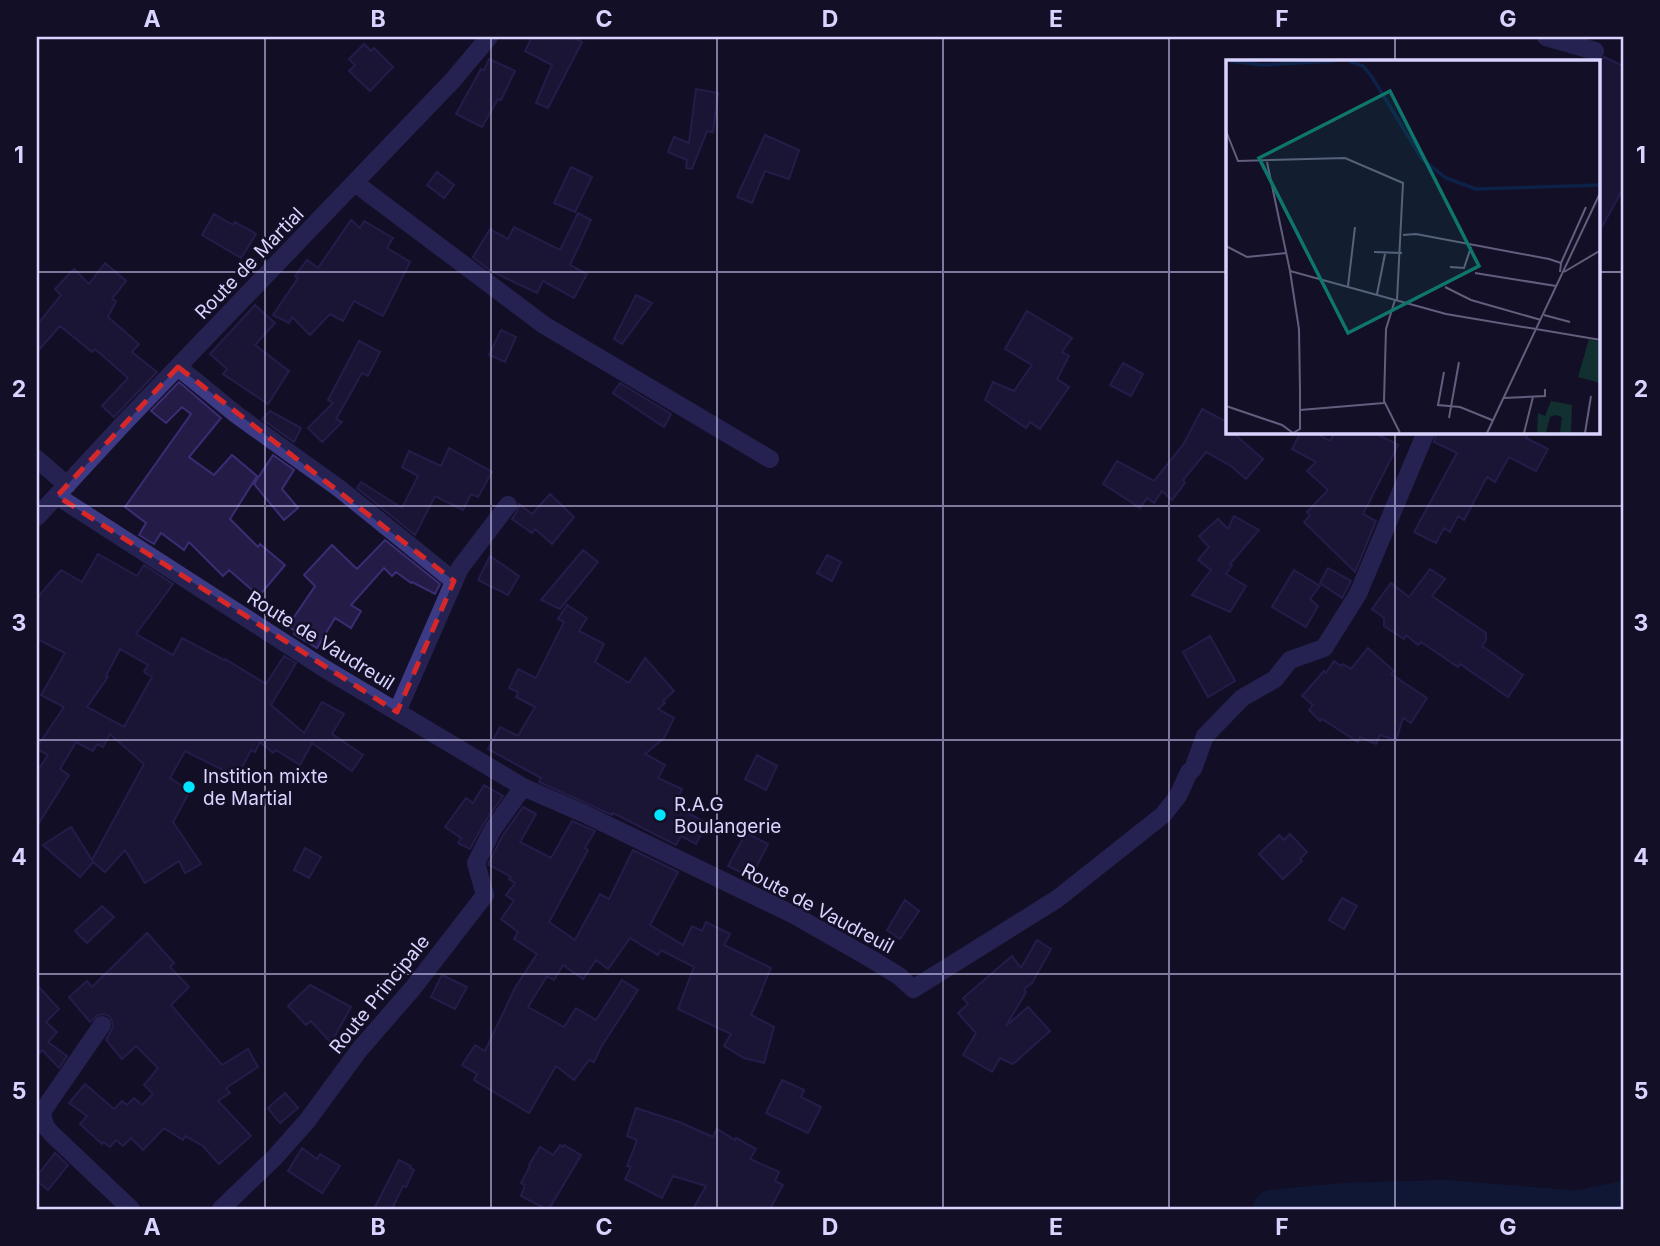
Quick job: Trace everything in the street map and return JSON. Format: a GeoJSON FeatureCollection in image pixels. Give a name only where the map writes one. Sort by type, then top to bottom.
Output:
{"type":"FeatureCollection","features":[{"type":"Feature","properties":{"kind":"street","name":"Route de Martial"},"geometry":{"type":"LineString","coordinates":[[37,517],[453,80],[489,37]]}},
{"type":"Feature","properties":{"kind":"street"},"geometry":{"type":"LineString","coordinates":[[1546,37],[1596,50]]}},
{"type":"Feature","properties":{"kind":"street"},"geometry":{"type":"LineString","coordinates":[[355,183],[544,325],[770,459]]}},
{"type":"Feature","properties":{"kind":"street"},"geometry":{"type":"LineString","coordinates":[[178,367],[237,415],[340,489],[454,581]]}},
{"type":"Feature","properties":{"kind":"street","name":"Route de Vaudreuil"},"geometry":{"type":"LineString","coordinates":[[37,459],[62,490],[322,667],[523,787],[794,915],[899,976],[913,989],[1057,899],[1163,815],[1178,796],[1193,769],[1205,736],[1217,723],[1242,698],[1275,678],[1290,660],[1324,648],[1358,594],[1425,434]]}},
{"type":"Feature","properties":{"kind":"street"},"geometry":{"type":"LineString","coordinates":[[397,712],[460,568],[508,505]]}},
{"type":"Feature","properties":{"kind":"street","name":"Route Principale"},"geometry":{"type":"LineString","coordinates":[[221,1209],[275,1157],[307,1121],[360,1049],[413,988],[485,895],[476,863],[493,829],[523,787]]}},
{"type":"Feature","properties":{"kind":"street"},"geometry":{"type":"LineString","coordinates":[[102,1025],[42,1112],[45,1126],[51,1133],[131,1209]]}},
{"type":"Feature","properties":{"kind":"highlighted area"},"geometry":{"type":"Polygon","coordinates":[[[178,367],[454,581],[397,712],[57,496],[178,367]]]}},
{"type":"Feature","properties":{"kind":"building"},"geometry":{"type":"Polygon","coordinates":[[[532,37],[572,37],[582,42],[548,108],[536,103],[552,65],[525,51],[532,37]]]}},
{"type":"Feature","properties":{"kind":"building"},"geometry":{"type":"Polygon","coordinates":[[[364,44],[371,51],[374,48],[393,67],[370,91],[349,71],[355,65],[349,59],[364,44]]]}},
{"type":"Feature","properties":{"kind":"building"},"geometry":{"type":"Polygon","coordinates":[[[1604,57],[1623,66],[1623,189],[1600,230],[1600,61],[1604,57]]]}},
{"type":"Feature","properties":{"kind":"building"},"geometry":{"type":"Polygon","coordinates":[[[489,59],[515,71],[501,100],[498,99],[482,127],[456,114],[489,59]]]}},
{"type":"Feature","properties":{"kind":"building"},"geometry":{"type":"Polygon","coordinates":[[[696,89],[718,93],[713,132],[707,131],[692,169],[686,168],[687,160],[668,152],[674,137],[689,143],[696,89]]]}},
{"type":"Feature","properties":{"kind":"building"},"geometry":{"type":"Polygon","coordinates":[[[765,135],[799,150],[789,179],[765,171],[752,203],[737,197],[765,135]]]}},
{"type":"Feature","properties":{"kind":"building"},"geometry":{"type":"Polygon","coordinates":[[[571,167],[592,177],[575,212],[554,203],[571,167]]]}},
{"type":"Feature","properties":{"kind":"building"},"geometry":{"type":"Polygon","coordinates":[[[437,172],[454,185],[444,198],[427,185],[437,172]]]}},
{"type":"Feature","properties":{"kind":"building"},"geometry":{"type":"Polygon","coordinates":[[[578,213],[591,220],[570,265],[587,274],[574,298],[543,281],[537,293],[489,270],[473,257],[490,229],[508,239],[514,227],[560,250],[578,213]]]}},
{"type":"Feature","properties":{"kind":"building"},"geometry":{"type":"Polygon","coordinates":[[[214,214],[256,234],[241,258],[202,235],[214,214]]]}},
{"type":"Feature","properties":{"kind":"building"},"geometry":{"type":"Polygon","coordinates":[[[351,220],[360,228],[364,221],[393,238],[387,248],[410,262],[383,316],[354,301],[343,321],[330,314],[310,335],[292,317],[289,323],[273,315],[307,260],[318,268],[351,220]]]}},
{"type":"Feature","properties":{"kind":"building"},"geometry":{"type":"Polygon","coordinates":[[[105,263],[126,281],[112,299],[116,301],[108,317],[139,344],[132,352],[157,372],[114,417],[102,406],[128,378],[95,349],[92,352],[60,326],[37,352],[37,325],[61,295],[55,289],[74,269],[89,284],[105,263]]]}},
{"type":"Feature","properties":{"kind":"building"},"geometry":{"type":"Polygon","coordinates":[[[636,295],[652,303],[622,344],[614,339],[636,295]]]}},
{"type":"Feature","properties":{"kind":"building"},"geometry":{"type":"Polygon","coordinates":[[[255,305],[275,323],[255,345],[289,371],[268,404],[223,374],[227,369],[210,354],[255,305]]]}},
{"type":"Feature","properties":{"kind":"building"},"geometry":{"type":"Polygon","coordinates":[[[1027,311],[1072,338],[1062,352],[1069,356],[1057,379],[1069,387],[1040,429],[1030,422],[1026,428],[985,400],[993,382],[1014,391],[1032,365],[1005,349],[1027,311]]]}},
{"type":"Feature","properties":{"kind":"building"},"geometry":{"type":"Polygon","coordinates":[[[501,330],[516,337],[505,362],[489,355],[501,330]]]}},
{"type":"Feature","properties":{"kind":"building"},"geometry":{"type":"Polygon","coordinates":[[[359,341],[380,352],[368,376],[362,373],[336,419],[342,422],[322,442],[308,428],[333,403],[328,400],[359,341]]]}},
{"type":"Feature","properties":{"kind":"building"},"geometry":{"type":"Polygon","coordinates":[[[1123,363],[1143,374],[1131,396],[1110,385],[1123,363]]]}},
{"type":"Feature","properties":{"kind":"building"},"geometry":{"type":"Polygon","coordinates":[[[179,382],[221,418],[189,457],[214,475],[232,455],[257,476],[230,519],[258,547],[260,544],[285,565],[259,596],[229,570],[223,576],[189,542],[184,550],[161,533],[154,544],[139,535],[146,523],[125,507],[191,414],[182,407],[166,423],[151,411],[179,382]]]}},
{"type":"Feature","properties":{"kind":"building"},"geometry":{"type":"Polygon","coordinates":[[[620,383],[671,414],[664,427],[613,393],[620,383]]]}},
{"type":"Feature","properties":{"kind":"building"},"geometry":{"type":"Polygon","coordinates":[[[1202,409],[1226,421],[1226,434],[1234,434],[1263,459],[1246,479],[1231,466],[1206,452],[1183,480],[1185,483],[1172,500],[1162,491],[1154,503],[1147,498],[1140,508],[1103,484],[1117,461],[1154,481],[1183,445],[1202,409]]]}},
{"type":"Feature","properties":{"kind":"building"},"geometry":{"type":"Polygon","coordinates":[[[270,411],[301,428],[294,442],[262,419],[270,411]]]}},
{"type":"Feature","properties":{"kind":"building"},"geometry":{"type":"Polygon","coordinates":[[[1300,434],[1318,434],[1330,441],[1334,434],[1377,434],[1398,445],[1363,514],[1376,521],[1355,572],[1304,522],[1310,516],[1307,512],[1328,490],[1307,471],[1316,462],[1292,449],[1300,434]]]}},
{"type":"Feature","properties":{"kind":"building"},"geometry":{"type":"Polygon","coordinates":[[[1436,434],[1528,434],[1526,438],[1548,449],[1536,471],[1509,457],[1495,482],[1487,477],[1464,520],[1458,516],[1450,532],[1444,528],[1436,543],[1414,532],[1457,453],[1434,442],[1436,434]]]}},
{"type":"Feature","properties":{"kind":"building"},"geometry":{"type":"Polygon","coordinates":[[[449,448],[492,472],[478,497],[471,494],[463,510],[435,496],[415,535],[357,488],[361,482],[402,508],[418,476],[402,467],[409,451],[441,466],[449,448]]]}},
{"type":"Feature","properties":{"kind":"building"},"geometry":{"type":"Polygon","coordinates":[[[273,455],[294,470],[282,489],[298,508],[284,520],[254,484],[273,455]]]}},
{"type":"Feature","properties":{"kind":"building"},"geometry":{"type":"Polygon","coordinates":[[[550,494],[574,517],[552,544],[535,529],[532,533],[512,519],[519,504],[532,514],[550,494]]]}},
{"type":"Feature","properties":{"kind":"building"},"geometry":{"type":"Polygon","coordinates":[[[1234,516],[1259,530],[1230,564],[1232,565],[1226,574],[1246,586],[1230,612],[1192,595],[1211,570],[1198,560],[1209,547],[1199,536],[1218,519],[1228,529],[1234,516]]]}},
{"type":"Feature","properties":{"kind":"building"},"geometry":{"type":"Polygon","coordinates":[[[385,540],[440,584],[435,594],[411,583],[396,572],[392,576],[384,568],[351,605],[361,611],[351,628],[335,618],[317,648],[294,634],[295,631],[288,626],[315,586],[304,575],[332,545],[357,569],[385,540]]]}},
{"type":"Feature","properties":{"kind":"building"},"geometry":{"type":"Polygon","coordinates":[[[583,550],[598,562],[560,609],[541,600],[583,550]]]}},
{"type":"Feature","properties":{"kind":"building"},"geometry":{"type":"Polygon","coordinates":[[[98,554],[137,576],[144,565],[173,584],[136,634],[173,655],[182,638],[225,659],[266,684],[284,656],[296,663],[271,705],[304,733],[322,702],[344,714],[332,734],[363,755],[352,771],[312,743],[300,765],[276,750],[273,753],[260,742],[255,752],[251,750],[237,777],[185,751],[170,778],[190,791],[173,822],[201,864],[185,873],[179,861],[145,883],[125,850],[105,872],[93,862],[80,877],[43,845],[71,827],[92,860],[144,764],[110,734],[103,747],[97,744],[93,751],[76,742],[60,769],[69,775],[37,826],[37,772],[48,755],[37,747],[64,707],[41,695],[65,653],[37,639],[37,598],[61,570],[82,582],[98,554]],[[120,649],[106,676],[108,677],[87,707],[124,727],[152,677],[144,672],[148,665],[120,649]]]}},
{"type":"Feature","properties":{"kind":"building"},"geometry":{"type":"Polygon","coordinates":[[[827,555],[841,562],[832,581],[817,573],[827,555]]]}},
{"type":"Feature","properties":{"kind":"building"},"geometry":{"type":"Polygon","coordinates":[[[490,556],[519,576],[508,595],[478,580],[490,556]]]}},
{"type":"Feature","properties":{"kind":"building"},"geometry":{"type":"Polygon","coordinates":[[[1328,568],[1351,581],[1342,598],[1320,583],[1328,568]]]}},
{"type":"Feature","properties":{"kind":"building"},"geometry":{"type":"Polygon","coordinates":[[[1430,569],[1445,579],[1432,596],[1486,633],[1482,646],[1523,675],[1508,697],[1460,664],[1458,667],[1421,642],[1418,645],[1406,635],[1404,639],[1384,626],[1384,618],[1372,609],[1391,583],[1409,597],[1430,569]]]}},
{"type":"Feature","properties":{"kind":"building"},"geometry":{"type":"Polygon","coordinates":[[[1294,570],[1320,586],[1310,599],[1318,606],[1306,627],[1272,607],[1294,570]]]}},
{"type":"Feature","properties":{"kind":"building"},"geometry":{"type":"Polygon","coordinates":[[[567,605],[587,618],[579,631],[604,644],[595,662],[629,683],[645,658],[674,691],[658,709],[674,718],[664,738],[645,754],[665,765],[658,778],[682,789],[674,806],[707,823],[696,844],[681,836],[676,845],[613,813],[612,815],[539,782],[541,778],[488,749],[500,727],[518,736],[535,707],[516,697],[518,692],[509,688],[518,669],[536,678],[564,622],[558,619],[567,605]]]}},
{"type":"Feature","properties":{"kind":"building"},"geometry":{"type":"Polygon","coordinates":[[[1210,636],[1235,681],[1208,697],[1183,652],[1210,636]]]}},
{"type":"Feature","properties":{"kind":"building"},"geometry":{"type":"Polygon","coordinates":[[[1368,648],[1394,671],[1391,674],[1427,698],[1411,723],[1403,718],[1396,740],[1380,735],[1376,744],[1360,737],[1358,742],[1322,719],[1320,721],[1309,710],[1313,705],[1302,696],[1324,671],[1326,673],[1334,661],[1351,669],[1368,648]]]}},
{"type":"Feature","properties":{"kind":"building"},"geometry":{"type":"Polygon","coordinates":[[[757,755],[777,766],[766,790],[745,779],[757,755]]]}},
{"type":"Feature","properties":{"kind":"building"},"geometry":{"type":"Polygon","coordinates":[[[484,785],[503,796],[470,849],[458,843],[461,838],[445,827],[466,798],[473,803],[484,785]]]}},
{"type":"Feature","properties":{"kind":"building"},"geometry":{"type":"Polygon","coordinates":[[[523,807],[536,814],[520,842],[551,858],[572,821],[595,831],[585,848],[588,850],[549,922],[575,940],[600,894],[609,899],[633,850],[678,872],[650,925],[683,945],[692,926],[702,931],[706,922],[730,934],[724,945],[771,968],[751,1015],[774,1027],[764,1063],[744,1058],[724,1046],[731,1034],[678,1009],[694,967],[661,950],[658,955],[630,938],[608,969],[596,960],[583,979],[563,965],[554,980],[547,976],[528,1007],[564,1027],[576,1008],[596,1020],[622,980],[638,990],[594,1062],[589,1060],[574,1080],[556,1066],[529,1113],[474,1080],[477,1074],[462,1065],[475,1045],[485,1051],[515,988],[537,954],[514,939],[518,932],[501,919],[514,901],[506,895],[515,883],[509,879],[511,877],[488,864],[503,835],[523,807]]]}},
{"type":"Feature","properties":{"kind":"building"},"geometry":{"type":"Polygon","coordinates":[[[746,833],[768,844],[751,877],[728,866],[746,833]]]}},
{"type":"Feature","properties":{"kind":"building"},"geometry":{"type":"Polygon","coordinates":[[[1290,834],[1307,852],[1300,859],[1302,861],[1283,879],[1259,854],[1279,835],[1284,840],[1290,834]]]}},
{"type":"Feature","properties":{"kind":"building"},"geometry":{"type":"Polygon","coordinates":[[[305,848],[321,857],[309,878],[294,870],[305,848]]]}},
{"type":"Feature","properties":{"kind":"building"},"geometry":{"type":"Polygon","coordinates":[[[1342,898],[1357,906],[1344,929],[1329,920],[1342,898]]]}},
{"type":"Feature","properties":{"kind":"building"},"geometry":{"type":"Polygon","coordinates":[[[905,900],[919,911],[900,939],[887,930],[905,900]]]}},
{"type":"Feature","properties":{"kind":"building"},"geometry":{"type":"Polygon","coordinates":[[[102,906],[114,917],[87,943],[75,931],[102,906]]]}},
{"type":"Feature","properties":{"kind":"building"},"geometry":{"type":"Polygon","coordinates":[[[147,933],[174,963],[170,967],[189,987],[171,1005],[222,1065],[248,1049],[258,1067],[226,1088],[230,1093],[218,1101],[251,1136],[219,1164],[203,1146],[185,1136],[183,1140],[164,1128],[143,1150],[131,1138],[123,1146],[116,1140],[110,1147],[103,1142],[102,1144],[80,1124],[87,1116],[69,1103],[85,1084],[114,1109],[122,1101],[127,1105],[134,1098],[142,1105],[153,1094],[144,1085],[158,1068],[136,1046],[122,1059],[106,1040],[113,1027],[109,1016],[98,1015],[90,1022],[69,997],[87,981],[92,987],[147,933]]]}},
{"type":"Feature","properties":{"kind":"building"},"geometry":{"type":"Polygon","coordinates":[[[1037,940],[1051,949],[1032,983],[1024,989],[1026,992],[1006,1026],[1028,1007],[1050,1031],[1013,1064],[1000,1058],[992,1072],[963,1055],[976,1033],[958,1013],[968,1004],[963,998],[1012,956],[1021,968],[1037,940]]]}},
{"type":"Feature","properties":{"kind":"building"},"geometry":{"type":"Polygon","coordinates":[[[442,975],[467,987],[455,1009],[431,997],[442,975]]]}},
{"type":"Feature","properties":{"kind":"building"},"geometry":{"type":"Polygon","coordinates":[[[37,985],[59,1009],[46,1022],[57,1032],[48,1042],[67,1056],[59,1068],[42,1050],[37,1056],[37,985]]]}},
{"type":"Feature","properties":{"kind":"building"},"geometry":{"type":"Polygon","coordinates":[[[310,985],[351,1007],[331,1043],[311,1021],[306,1025],[288,1006],[310,985]]]}},
{"type":"Feature","properties":{"kind":"building"},"geometry":{"type":"Polygon","coordinates":[[[782,1080],[804,1090],[801,1097],[821,1107],[808,1133],[766,1113],[782,1080]]]}},
{"type":"Feature","properties":{"kind":"building"},"geometry":{"type":"Polygon","coordinates":[[[285,1093],[298,1108],[280,1123],[268,1108],[285,1093]]]}},
{"type":"Feature","properties":{"kind":"building"},"geometry":{"type":"Polygon","coordinates":[[[636,1108],[713,1137],[717,1129],[756,1149],[750,1159],[779,1172],[775,1181],[783,1185],[770,1209],[693,1209],[706,1186],[673,1176],[662,1198],[625,1179],[631,1167],[627,1166],[637,1140],[627,1136],[636,1108]]]}},
{"type":"Feature","properties":{"kind":"building"},"geometry":{"type":"Polygon","coordinates":[[[560,1145],[581,1155],[549,1209],[546,1209],[521,1196],[525,1185],[521,1183],[540,1147],[553,1155],[560,1145]]]}},
{"type":"Feature","properties":{"kind":"building"},"geometry":{"type":"Polygon","coordinates":[[[302,1148],[317,1159],[320,1154],[340,1166],[322,1193],[288,1171],[302,1148]]]}},
{"type":"Feature","properties":{"kind":"building"},"geometry":{"type":"Polygon","coordinates":[[[55,1153],[68,1165],[48,1190],[37,1181],[37,1176],[55,1153]]]}},
{"type":"Feature","properties":{"kind":"building"},"geometry":{"type":"Polygon","coordinates":[[[399,1160],[414,1170],[406,1187],[403,1186],[392,1209],[374,1209],[399,1160]]]}},
{"type":"Feature","properties":{"kind":"waterway"},"geometry":{"type":"LineString","coordinates":[[1272,1209],[1344,1202],[1444,1199],[1568,1209]]}},
{"type":"Feature","properties":{"kind":"waterway"},"geometry":{"type":"LineString","coordinates":[[1580,1209],[1623,1200]]}},
{"type":"Feature","properties":{"kind":"place","name":"Instition mixte de Martial"},"geometry":{"type":"Point","coordinates":[189,787]}},
{"type":"Feature","properties":{"kind":"place","name":"R.A.G Boulangerie"},"geometry":{"type":"Point","coordinates":[660,815]}}]}
